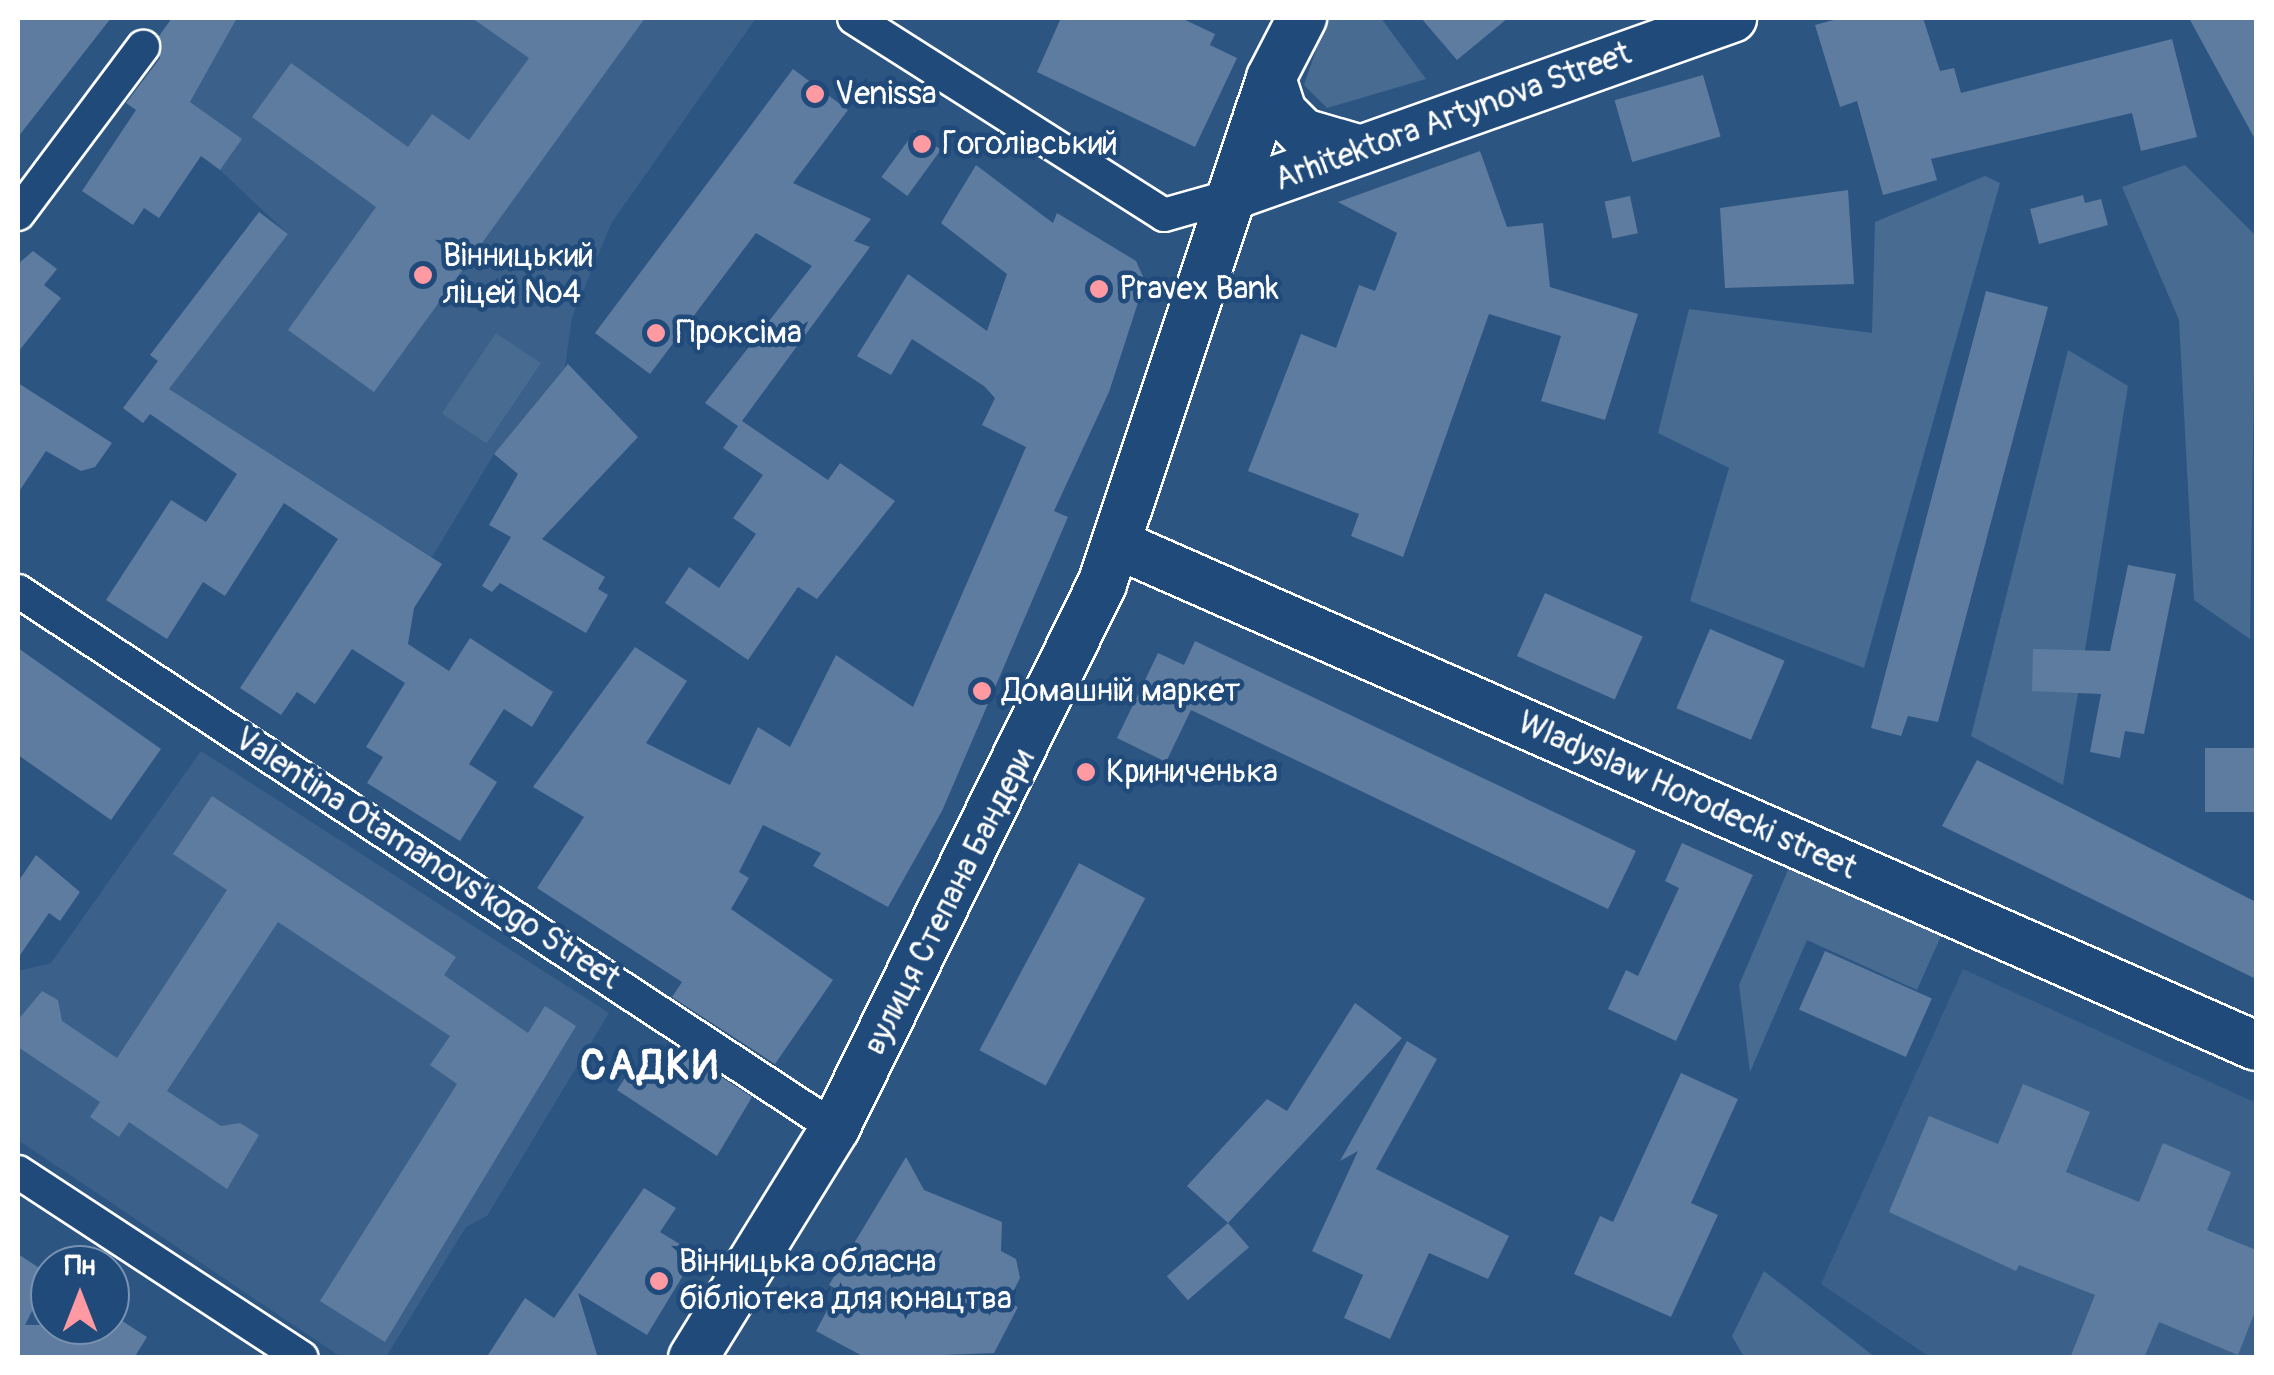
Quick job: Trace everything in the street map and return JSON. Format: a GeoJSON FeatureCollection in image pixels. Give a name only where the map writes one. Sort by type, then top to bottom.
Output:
{"type":"FeatureCollection","features":[{"type":"Feature","properties":{"kind":"street"},"geometry":{"type":"LineString","coordinates":[[854,18],[1164,215],[1231,196]]}},
{"type":"Feature","properties":{"kind":"street","name":"вулиця Степана Бандери"},"geometry":{"type":"LineString","coordinates":[[693,1358],[835,1128],[1119,545],[1271,78],[1302,18]]}},
{"type":"Feature","properties":{"kind":"street","name":"Arhitektora Artynova Street"},"geometry":{"type":"LineString","coordinates":[[1231,196],[1732,18]]}},
{"type":"Feature","properties":{"kind":"street"},"geometry":{"type":"LineString","coordinates":[[18,214],[143,47]]}},
{"type":"Feature","properties":{"kind":"street"},"geometry":{"type":"LineString","coordinates":[[1271,78],[1282,112],[1304,132],[1361,150]]}},
{"type":"Feature","properties":{"kind":"street","name":"Wladyslaw Horodecki street"},"geometry":{"type":"LineString","coordinates":[[1119,545],[2256,1046]]}},
{"type":"Feature","properties":{"kind":"street","name":"Valentina Otamanovs'kogo Street"},"geometry":{"type":"LineString","coordinates":[[18,591],[835,1128]]}},
{"type":"Feature","properties":{"kind":"street"},"geometry":{"type":"LineString","coordinates":[[18,1172],[302,1358]]}},
{"type":"Feature","properties":{"kind":"shaded area","name":"Вінницький ліцей №4"},"geometry":{"type":"Polygon","coordinates":[[[237,18],[756,18],[612,222],[572,317],[565,367],[494,454],[432,557],[211,416],[196,438],[173,431],[190,405],[169,389],[288,234],[220,170],[241,139],[190,102],[237,18]]]}},
{"type":"Feature","properties":{"kind":"shaded area"},"geometry":{"type":"Polygon","coordinates":[[[1327,18],[1381,18],[1426,79],[1327,108],[1304,85],[1327,18]]]}},
{"type":"Feature","properties":{"kind":"shaded area"},"geometry":{"type":"Polygon","coordinates":[[[2185,165],[2256,236],[2250,639],[2194,600],[2179,320],[2122,187],[2185,165]]]}},
{"type":"Feature","properties":{"kind":"shaded area"},"geometry":{"type":"Polygon","coordinates":[[[1985,176],[2000,183],[1864,668],[1690,601],[1729,468],[1658,433],[1689,309],[1872,333],[1875,222],[1985,176]]]}},
{"type":"Feature","properties":{"kind":"shaded area"},"geometry":{"type":"Polygon","coordinates":[[[496,333],[541,363],[487,444],[442,413],[496,333]]]}},
{"type":"Feature","properties":{"kind":"shaded area"},"geometry":{"type":"Polygon","coordinates":[[[2068,350],[2128,386],[2063,785],[1971,736],[2068,350]]]}},
{"type":"Feature","properties":{"kind":"shaded area"},"geometry":{"type":"Polygon","coordinates":[[[201,751],[609,1013],[487,1216],[466,1227],[386,1357],[341,1357],[18,1140],[18,971],[51,963],[201,751]]]}},
{"type":"Feature","properties":{"kind":"shaded area"},"geometry":{"type":"Polygon","coordinates":[[[1794,856],[1945,927],[1917,990],[1807,940],[1750,1072],[1739,985],[1794,856]]]}},
{"type":"Feature","properties":{"kind":"shaded area"},"geometry":{"type":"Polygon","coordinates":[[[1963,969],[2256,1103],[2256,1357],[1930,1357],[1821,1284],[1963,969]]]}},
{"type":"Feature","properties":{"kind":"shaded area"},"geometry":{"type":"Polygon","coordinates":[[[1764,1271],[1875,1357],[1744,1357],[1732,1336],[1764,1271]]]}},
{"type":"Feature","properties":{"kind":"building"},"geometry":{"type":"Polygon","coordinates":[[[18,18],[111,18],[18,137],[18,18]]]}},
{"type":"Feature","properties":{"kind":"building"},"geometry":{"type":"Polygon","coordinates":[[[172,18],[237,18],[190,102],[242,139],[220,170],[201,156],[159,218],[144,208],[133,225],[82,191],[136,110],[126,103],[160,58],[159,36],[172,18]]]}},
{"type":"Feature","properties":{"kind":"building"},"geometry":{"type":"Polygon","coordinates":[[[472,18],[645,18],[374,392],[288,330],[376,207],[252,117],[291,63],[408,147],[432,114],[469,140],[529,58],[472,18]]]}},
{"type":"Feature","properties":{"kind":"building"},"geometry":{"type":"Polygon","coordinates":[[[1061,18],[1181,18],[1215,34],[1210,45],[1237,58],[1195,147],[1037,72],[1061,18]]]}},
{"type":"Feature","properties":{"kind":"building"},"geometry":{"type":"Polygon","coordinates":[[[1421,18],[1508,18],[1457,60],[1421,18]]]}},
{"type":"Feature","properties":{"kind":"building"},"geometry":{"type":"Polygon","coordinates":[[[1841,18],[1923,18],[1940,71],[1954,68],[1961,93],[2172,39],[2197,137],[2141,151],[2132,113],[1931,159],[1937,180],[1883,195],[1857,101],[1840,107],[1815,25],[1841,18]]]}},
{"type":"Feature","properties":{"kind":"building"},"geometry":{"type":"Polygon","coordinates":[[[2189,18],[2256,18],[2256,141],[2189,18]]]}},
{"type":"Feature","properties":{"kind":"building"},"geometry":{"type":"Polygon","coordinates":[[[793,69],[848,110],[793,183],[871,219],[854,241],[870,247],[742,421],[828,480],[840,463],[895,501],[817,599],[798,587],[748,660],[665,603],[689,567],[719,588],[756,534],[733,518],[763,475],[723,448],[738,426],[705,403],[812,266],[756,233],[650,374],[595,333],[793,69]]]}},
{"type":"Feature","properties":{"kind":"building"},"geometry":{"type":"Polygon","coordinates":[[[1703,75],[1721,137],[1632,162],[1615,100],[1703,75]]]}},
{"type":"Feature","properties":{"kind":"building"},"geometry":{"type":"Polygon","coordinates":[[[915,131],[941,150],[907,196],[881,177],[915,131]]]}},
{"type":"Feature","properties":{"kind":"building"},"geometry":{"type":"Polygon","coordinates":[[[1480,151],[1507,227],[1543,223],[1550,287],[1638,314],[1605,420],[1541,401],[1561,336],[1489,314],[1403,557],[1351,536],[1359,514],[1248,471],[1301,334],[1336,348],[1359,285],[1375,291],[1397,233],[1338,202],[1480,151]]]}},
{"type":"Feature","properties":{"kind":"building"},"geometry":{"type":"Polygon","coordinates":[[[976,165],[1053,223],[1057,213],[1136,261],[1145,281],[1109,392],[1054,511],[1068,517],[942,811],[888,907],[813,866],[821,853],[763,825],[739,872],[749,878],[731,909],[833,980],[775,1064],[672,997],[682,982],[537,888],[584,817],[533,787],[635,647],[687,681],[646,743],[730,785],[758,727],[790,747],[836,655],[913,707],[1026,447],[982,425],[995,398],[984,386],[912,339],[891,375],[857,356],[908,274],[987,331],[1007,274],[941,223],[976,165]]]}},
{"type":"Feature","properties":{"kind":"building"},"geometry":{"type":"Polygon","coordinates":[[[1848,190],[1854,284],[1725,288],[1720,208],[1848,190]]]}},
{"type":"Feature","properties":{"kind":"building"},"geometry":{"type":"Polygon","coordinates":[[[2083,195],[2085,203],[2101,199],[2108,225],[2039,244],[2030,209],[2083,195]]]}},
{"type":"Feature","properties":{"kind":"building"},"geometry":{"type":"Polygon","coordinates":[[[1630,196],[1638,233],[1612,239],[1605,201],[1630,196]]]}},
{"type":"Feature","properties":{"kind":"building"},"geometry":{"type":"Polygon","coordinates":[[[259,212],[288,234],[169,389],[442,564],[414,608],[408,644],[449,671],[470,638],[553,692],[532,727],[504,709],[469,764],[497,782],[460,841],[367,783],[383,757],[366,747],[405,683],[352,649],[315,704],[297,692],[281,715],[240,688],[338,539],[284,503],[225,596],[203,582],[167,639],[106,600],[171,500],[206,522],[237,474],[150,414],[143,423],[123,408],[158,361],[150,355],[259,212]]]}},
{"type":"Feature","properties":{"kind":"building"},"geometry":{"type":"Polygon","coordinates":[[[33,251],[57,269],[44,285],[61,298],[18,352],[18,264],[33,251]]]}},
{"type":"Feature","properties":{"kind":"building"},"geometry":{"type":"Polygon","coordinates":[[[1986,291],[2048,307],[1938,722],[1908,716],[1901,736],[1871,728],[1986,291]]]}},
{"type":"Feature","properties":{"kind":"building"},"geometry":{"type":"Polygon","coordinates":[[[568,364],[638,437],[542,539],[605,577],[598,589],[608,595],[586,633],[500,583],[492,592],[482,586],[511,537],[489,525],[518,474],[494,454],[568,364]]]}},
{"type":"Feature","properties":{"kind":"building"},"geometry":{"type":"Polygon","coordinates":[[[18,383],[112,443],[95,467],[81,471],[46,451],[18,493],[18,383]]]}},
{"type":"Feature","properties":{"kind":"building"},"geometry":{"type":"Polygon","coordinates":[[[2128,565],[2176,574],[2144,734],[2125,731],[2120,758],[2090,752],[2101,694],[2032,691],[2033,649],[2110,651],[2128,565]]]}},
{"type":"Feature","properties":{"kind":"building"},"geometry":{"type":"Polygon","coordinates":[[[1545,593],[1643,637],[1615,700],[1517,656],[1545,593]]]}},
{"type":"Feature","properties":{"kind":"building"},"geometry":{"type":"Polygon","coordinates":[[[1710,629],[1785,661],[1751,740],[1676,708],[1710,629]]]}},
{"type":"Feature","properties":{"kind":"building"},"geometry":{"type":"Polygon","coordinates":[[[1195,641],[1636,851],[1608,909],[1191,710],[1166,762],[1117,738],[1158,653],[1184,665],[1195,641]]]}},
{"type":"Feature","properties":{"kind":"building"},"geometry":{"type":"Polygon","coordinates":[[[18,648],[161,749],[111,820],[18,755],[18,648]]]}},
{"type":"Feature","properties":{"kind":"building"},"geometry":{"type":"Polygon","coordinates":[[[2205,748],[2256,748],[2256,812],[2205,812],[2205,748]]]}},
{"type":"Feature","properties":{"kind":"building"},"geometry":{"type":"Polygon","coordinates":[[[1977,760],[2256,902],[2256,979],[1942,826],[1977,760]]]}},
{"type":"Feature","properties":{"kind":"building"},"geometry":{"type":"Polygon","coordinates":[[[212,796],[456,957],[444,975],[528,1033],[545,1006],[576,1026],[385,1342],[320,1301],[457,1084],[430,1065],[450,1036],[278,922],[167,1091],[221,1126],[240,1123],[259,1135],[227,1189],[129,1122],[119,1137],[90,1117],[100,1102],[18,1047],[18,1020],[42,991],[58,1000],[62,1021],[117,1058],[227,890],[173,854],[212,796]]]}},
{"type":"Feature","properties":{"kind":"building"},"geometry":{"type":"Polygon","coordinates":[[[1682,843],[1753,875],[1676,1041],[1608,1009],[1626,970],[1638,976],[1679,888],[1665,881],[1682,843]]]}},
{"type":"Feature","properties":{"kind":"building"},"geometry":{"type":"Polygon","coordinates":[[[36,855],[80,892],[60,921],[49,913],[18,958],[18,882],[36,855]]]}},
{"type":"Feature","properties":{"kind":"building"},"geometry":{"type":"Polygon","coordinates":[[[1079,863],[1145,898],[1046,1085],[979,1050],[1079,863]]]}},
{"type":"Feature","properties":{"kind":"building"},"geometry":{"type":"Polygon","coordinates":[[[1825,951],[1932,999],[1906,1057],[1799,1009],[1825,951]]]}},
{"type":"Feature","properties":{"kind":"building"},"geometry":{"type":"Polygon","coordinates":[[[1355,1003],[1402,1038],[1228,1223],[1187,1186],[1267,1099],[1287,1111],[1355,1003]]]}},
{"type":"Feature","properties":{"kind":"building"},"geometry":{"type":"Polygon","coordinates":[[[1407,1041],[1437,1059],[1376,1169],[1509,1236],[1488,1279],[1429,1253],[1390,1339],[1344,1318],[1363,1275],[1312,1251],[1358,1151],[1340,1161],[1407,1041]]]}},
{"type":"Feature","properties":{"kind":"building"},"geometry":{"type":"Polygon","coordinates":[[[677,1048],[752,1097],[717,1156],[617,1090],[633,1066],[655,1081],[677,1048]]]}},
{"type":"Feature","properties":{"kind":"building"},"geometry":{"type":"Polygon","coordinates":[[[1681,1073],[1738,1099],[1691,1203],[1718,1215],[1671,1317],[1574,1274],[1600,1216],[1613,1222],[1681,1073]]]}},
{"type":"Feature","properties":{"kind":"building"},"geometry":{"type":"Polygon","coordinates":[[[2023,1084],[2090,1112],[2066,1172],[2139,1202],[2163,1143],[2231,1172],[2207,1230],[2256,1250],[2256,1309],[2238,1355],[2159,1322],[2144,1358],[2070,1358],[2095,1295],[2019,1265],[2016,1271],[1889,1212],[1929,1116],[1998,1144],[2023,1084]]]}},
{"type":"Feature","properties":{"kind":"building"},"geometry":{"type":"Polygon","coordinates":[[[906,1157],[924,1190],[1002,1222],[1001,1251],[1016,1259],[1020,1278],[1008,1302],[1018,1307],[994,1353],[866,1358],[816,1331],[838,1290],[829,1285],[906,1157]]]}},
{"type":"Feature","properties":{"kind":"building"},"geometry":{"type":"Polygon","coordinates":[[[644,1188],[676,1208],[660,1232],[696,1254],[647,1335],[578,1293],[598,1358],[486,1358],[525,1298],[554,1318],[644,1188]]]}},
{"type":"Feature","properties":{"kind":"building"},"geometry":{"type":"Polygon","coordinates":[[[1228,1223],[1249,1247],[1188,1300],[1167,1276],[1228,1223]]]}},
{"type":"Feature","properties":{"kind":"building"},"geometry":{"type":"Polygon","coordinates":[[[18,1254],[30,1262],[30,1315],[25,1325],[30,1325],[30,1345],[130,1345],[130,1326],[147,1337],[134,1358],[18,1358],[18,1254]]]}},
{"type":"Feature","properties":{"kind":"place","name":"Venissa"},"geometry":{"type":"Point","coordinates":[815,94]}},
{"type":"Feature","properties":{"kind":"place","name":"Гоголівський"},"geometry":{"type":"Point","coordinates":[922,144]}},
{"type":"Feature","properties":{"kind":"place","name":"Вінницький ліцей №4"},"geometry":{"type":"Point","coordinates":[423,275]}},
{"type":"Feature","properties":{"kind":"place","name":"Pravex Bank"},"geometry":{"type":"Point","coordinates":[1099,289]}},
{"type":"Feature","properties":{"kind":"place","name":"Проксіма"},"geometry":{"type":"Point","coordinates":[656,333]}},
{"type":"Feature","properties":{"kind":"place","name":"Домашній маркет"},"geometry":{"type":"Point","coordinates":[982,691]}},
{"type":"Feature","properties":{"kind":"place","name":"Криниченька"},"geometry":{"type":"Point","coordinates":[1086,772]}},
{"type":"Feature","properties":{"kind":"place","name":"Вінницька обласна бібліотека для юнацтва"},"geometry":{"type":"Point","coordinates":[659,1281]}},
{"type":"Feature","properties":{"kind":"district","name":"САДКИ"},"geometry":{"type":"Point","coordinates":[650,1066]}}]}
